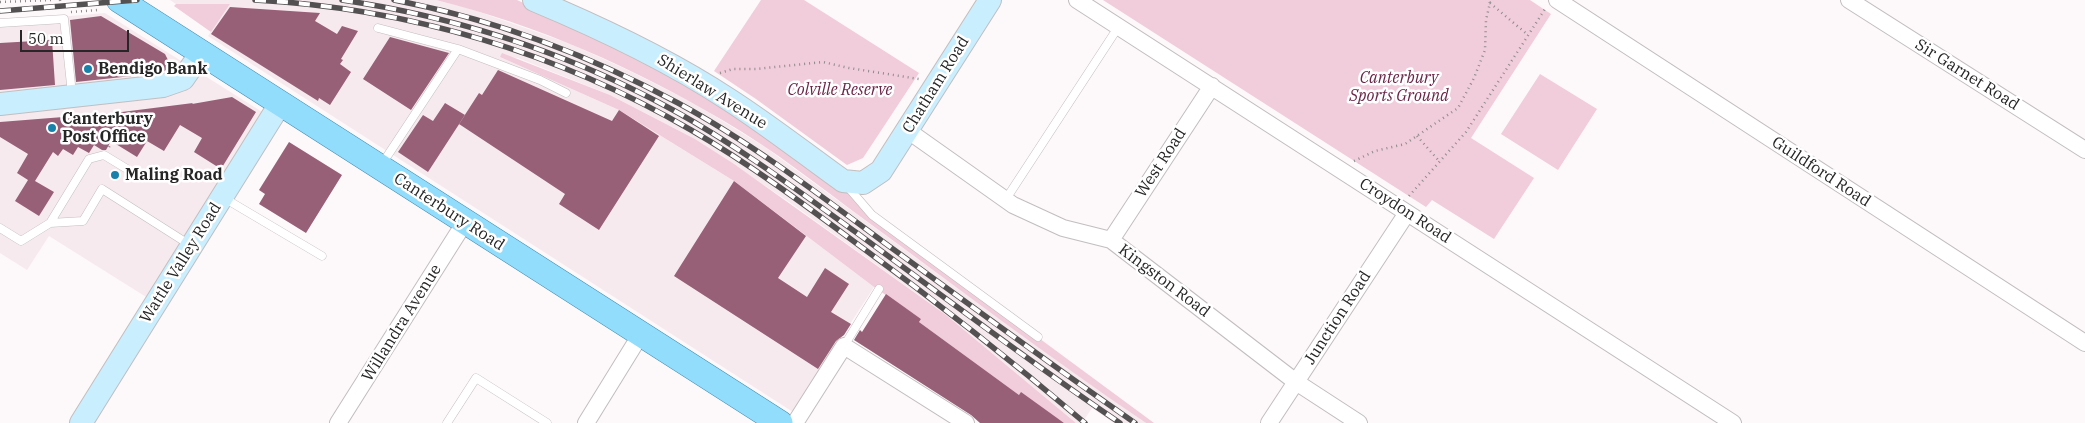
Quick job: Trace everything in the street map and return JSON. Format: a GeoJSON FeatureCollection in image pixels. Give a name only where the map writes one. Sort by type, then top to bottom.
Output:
{"type":"FeatureCollection","features":[{"type":"Feature","properties":{"kind":"main road","name":"Canterbury Road"},"geometry":{"type":"LineString","coordinates":[[108,5],[201,54],[780,423]]}},
{"type":"Feature","properties":{"kind":"street","name":"Shierlaw Avenue"},"geometry":{"type":"LineString","coordinates":[[534,0],[582,20],[652,55],[698,81],[728,99],[842,181]]}},
{"type":"Feature","properties":{"kind":"street","name":"Chatham Road"},"geometry":{"type":"LineString","coordinates":[[842,181],[862,183],[881,171],[990,0]]}},
{"type":"Feature","properties":{"kind":"street","name":"Croydon Road"},"geometry":{"type":"LineString","coordinates":[[1077,0],[1733,423]]}},
{"type":"Feature","properties":{"kind":"street","name":"Sir Garnet Road"},"geometry":{"type":"LineString","coordinates":[[1849,0],[2085,150]]}},
{"type":"Feature","properties":{"kind":"street","name":"Guildford Road"},"geometry":{"type":"LineString","coordinates":[[1559,1],[2085,343]]}},
{"type":"Feature","properties":{"kind":"street"},"geometry":{"type":"LineString","coordinates":[[0,104],[162,86],[183,79],[201,54]]}},
{"type":"Feature","properties":{"kind":"street","name":"West Road"},"geometry":{"type":"LineString","coordinates":[[1111,240],[1212,86]]}},
{"type":"Feature","properties":{"kind":"street","name":"Wattle Valley Road"},"geometry":{"type":"LineString","coordinates":[[81,423],[280,104]]}},
{"type":"Feature","properties":{"kind":"street","name":"Kingston Road"},"geometry":{"type":"LineString","coordinates":[[908,130],[1006,200],[1063,228],[1111,240],[1296,382],[1359,423]]}},
{"type":"Feature","properties":{"kind":"street","name":"Junction Road"},"geometry":{"type":"LineString","coordinates":[[1269,423],[1408,213]]}},
{"type":"Feature","properties":{"kind":"street","name":"Willandra Avenue"},"geometry":{"type":"LineString","coordinates":[[338,423],[465,222]]}},
{"type":"Feature","properties":{"kind":"street"},"geometry":{"type":"LineString","coordinates":[[586,423],[641,334]]}},
{"type":"Feature","properties":{"kind":"street"},"geometry":{"type":"LineString","coordinates":[[795,423],[844,346],[966,423]]}},
{"type":"Feature","properties":{"kind":"lane"},"geometry":{"type":"LineString","coordinates":[[0,24],[64,19],[73,96]]}},
{"type":"Feature","properties":{"kind":"lane"},"geometry":{"type":"LineString","coordinates":[[1006,200],[1119,26]]}},
{"type":"Feature","properties":{"kind":"lane"},"geometry":{"type":"LineString","coordinates":[[378,28],[458,49],[540,80],[566,93]]}},
{"type":"Feature","properties":{"kind":"lane"},"geometry":{"type":"LineString","coordinates":[[380,168],[458,49]]}},
{"type":"Feature","properties":{"kind":"lane"},"geometry":{"type":"LineString","coordinates":[[0,228],[21,241],[50,223],[89,159],[104,155],[127,169]]}},
{"type":"Feature","properties":{"kind":"lane"},"geometry":{"type":"LineString","coordinates":[[842,181],[872,215],[1038,337]]}},
{"type":"Feature","properties":{"kind":"lane"},"geometry":{"type":"LineString","coordinates":[[50,223],[82,221],[102,190],[192,246]]}},
{"type":"Feature","properties":{"kind":"lane"},"geometry":{"type":"LineString","coordinates":[[222,197],[322,256]]}},
{"type":"Feature","properties":{"kind":"lane"},"geometry":{"type":"LineString","coordinates":[[844,346],[879,289]]}},
{"type":"Feature","properties":{"kind":"lane"},"geometry":{"type":"LineString","coordinates":[[447,423],[476,378],[547,423]]}},
{"type":"Feature","properties":{"kind":"path"},"geometry":{"type":"LineString","coordinates":[[0,2],[52,0]]}},
{"type":"Feature","properties":{"kind":"path"},"geometry":{"type":"LineString","coordinates":[[1408,213],[1409,196],[1466,132],[1543,10],[1559,1]]}},
{"type":"Feature","properties":{"kind":"path"},"geometry":{"type":"LineString","coordinates":[[1489,2],[1528,35]]}},
{"type":"Feature","properties":{"kind":"path"},"geometry":{"type":"LineString","coordinates":[[1339,169],[1376,151],[1405,144],[1458,108],[1470,86],[1485,50],[1489,2]]}},
{"type":"Feature","properties":{"kind":"path"},"geometry":{"type":"LineString","coordinates":[[62,13],[108,5]]}},
{"type":"Feature","properties":{"kind":"path"},"geometry":{"type":"LineString","coordinates":[[698,81],[734,69],[823,62],[938,82]]}},
{"type":"Feature","properties":{"kind":"path"},"geometry":{"type":"LineString","coordinates":[[104,155],[144,88]]}},
{"type":"Feature","properties":{"kind":"path"},"geometry":{"type":"LineString","coordinates":[[1417,136],[1440,162]]}},
{"type":"Feature","properties":{"kind":"shaded area"},"geometry":{"type":"Polygon","coordinates":[[[170,0],[436,0],[471,9],[571,44],[692,102],[765,147],[1064,366],[1146,423],[1114,423],[1092,408],[1082,423],[1076,423],[946,315],[789,202],[695,139],[610,95],[518,58],[500,57],[619,110],[734,181],[874,287],[793,412],[208,36],[230,4],[176,4],[170,0]]]}},
{"type":"Feature","properties":{"kind":"shaded area","name":"Maling Road"},"geometry":{"type":"Polygon","coordinates":[[[105,13],[267,115],[151,300],[49,236],[27,270],[0,253],[0,22],[105,13]]]}},
{"type":"Feature","properties":{"kind":"green space"},"geometry":{"type":"Polygon","coordinates":[[[436,0],[517,0],[673,73],[874,211],[872,215],[1154,423],[1146,423],[1110,398],[1004,323],[796,169],[724,121],[655,83],[584,50],[511,22],[436,0]]]}},
{"type":"Feature","properties":{"kind":"green space","name":"Colville Reserve"},"geometry":{"type":"Polygon","coordinates":[[[761,0],[804,0],[919,73],[863,158],[847,165],[714,71],[761,0]]]}},
{"type":"Feature","properties":{"kind":"green space","name":"Canterbury Sports Ground"},"geometry":{"type":"Polygon","coordinates":[[[1103,0],[1530,0],[1551,14],[1471,138],[1534,178],[1494,239],[1432,200],[1426,207],[1103,0]]]}},
{"type":"Feature","properties":{"kind":"green space"},"geometry":{"type":"Polygon","coordinates":[[[176,4],[230,4],[211,32],[174,6],[176,4]]]}},
{"type":"Feature","properties":{"kind":"green space"},"geometry":{"type":"Polygon","coordinates":[[[502,53],[610,95],[695,139],[734,164],[946,315],[1076,423],[1064,423],[1019,395],[919,322],[921,319],[874,287],[734,181],[619,110],[500,57],[502,53]]]}},
{"type":"Feature","properties":{"kind":"green space"},"geometry":{"type":"Polygon","coordinates":[[[1540,74],[1597,109],[1558,170],[1501,134],[1540,74]]]}},
{"type":"Feature","properties":{"kind":"building"},"geometry":{"type":"Polygon","coordinates":[[[230,7],[320,13],[315,21],[337,34],[342,26],[358,31],[341,59],[343,60],[340,64],[351,72],[330,105],[319,98],[318,101],[211,34],[230,7]]]}},
{"type":"Feature","properties":{"kind":"building"},"geometry":{"type":"Polygon","coordinates":[[[101,16],[165,54],[168,60],[166,70],[160,73],[76,82],[70,20],[101,16]]]}},
{"type":"Feature","properties":{"kind":"building"},"geometry":{"type":"Polygon","coordinates":[[[390,37],[449,53],[411,110],[363,79],[390,37]]]}},
{"type":"Feature","properties":{"kind":"building"},"geometry":{"type":"Polygon","coordinates":[[[52,40],[55,85],[0,90],[0,43],[52,40]]]}},
{"type":"Feature","properties":{"kind":"building"},"geometry":{"type":"Polygon","coordinates":[[[498,70],[612,121],[619,110],[659,136],[599,230],[559,204],[565,194],[459,124],[479,93],[482,95],[498,70]]]}},
{"type":"Feature","properties":{"kind":"building"},"geometry":{"type":"Polygon","coordinates":[[[232,97],[256,112],[221,169],[194,152],[202,138],[180,125],[164,151],[147,141],[137,157],[111,141],[106,150],[102,150],[94,145],[89,153],[78,147],[73,155],[63,149],[58,156],[53,152],[35,181],[54,192],[39,216],[15,201],[28,180],[17,173],[28,154],[0,137],[0,122],[114,113],[192,104],[232,97]]]}},
{"type":"Feature","properties":{"kind":"building"},"geometry":{"type":"Polygon","coordinates":[[[445,103],[465,115],[428,172],[398,152],[423,115],[433,121],[445,103]]]}},
{"type":"Feature","properties":{"kind":"building"},"geometry":{"type":"Polygon","coordinates":[[[289,142],[342,175],[306,233],[259,204],[265,194],[259,190],[289,142]]]}},
{"type":"Feature","properties":{"kind":"building"},"geometry":{"type":"Polygon","coordinates":[[[734,181],[806,236],[778,278],[807,297],[825,268],[849,284],[831,312],[851,324],[844,335],[836,341],[818,369],[674,276],[734,181]]]}},
{"type":"Feature","properties":{"kind":"building"},"geometry":{"type":"Polygon","coordinates":[[[886,294],[921,319],[919,322],[1019,395],[1021,392],[1064,423],[980,423],[971,415],[854,340],[860,330],[862,332],[886,294]]]}},
{"type":"Feature","properties":{"kind":"railway"},"geometry":{"type":"LineString","coordinates":[[0,11],[137,0]]}},
{"type":"Feature","properties":{"kind":"railway"},"geometry":{"type":"LineString","coordinates":[[255,0],[369,13],[425,24],[481,39],[535,57],[589,78],[641,103],[713,143],[798,200],[946,310],[1085,423]]}},
{"type":"Feature","properties":{"kind":"railway"},"geometry":{"type":"LineString","coordinates":[[342,0],[428,16],[512,40],[594,72],[673,110],[721,138],[790,185],[1020,353],[1120,423]]}},
{"type":"Feature","properties":{"kind":"railway"},"geometry":{"type":"LineString","coordinates":[[394,0],[468,17],[575,54],[610,69],[705,118],[807,186],[1135,423]]}},
{"type":"Feature","properties":{"kind":"place","name":"Bendigo Bank"},"geometry":{"type":"Point","coordinates":[88,69]}},
{"type":"Feature","properties":{"kind":"place","name":"Canterbury Post Office"},"geometry":{"type":"Point","coordinates":[52,128]}},
{"type":"Feature","properties":{"kind":"place","name":"Maling Road"},"geometry":{"type":"Point","coordinates":[115,175]}}]}
